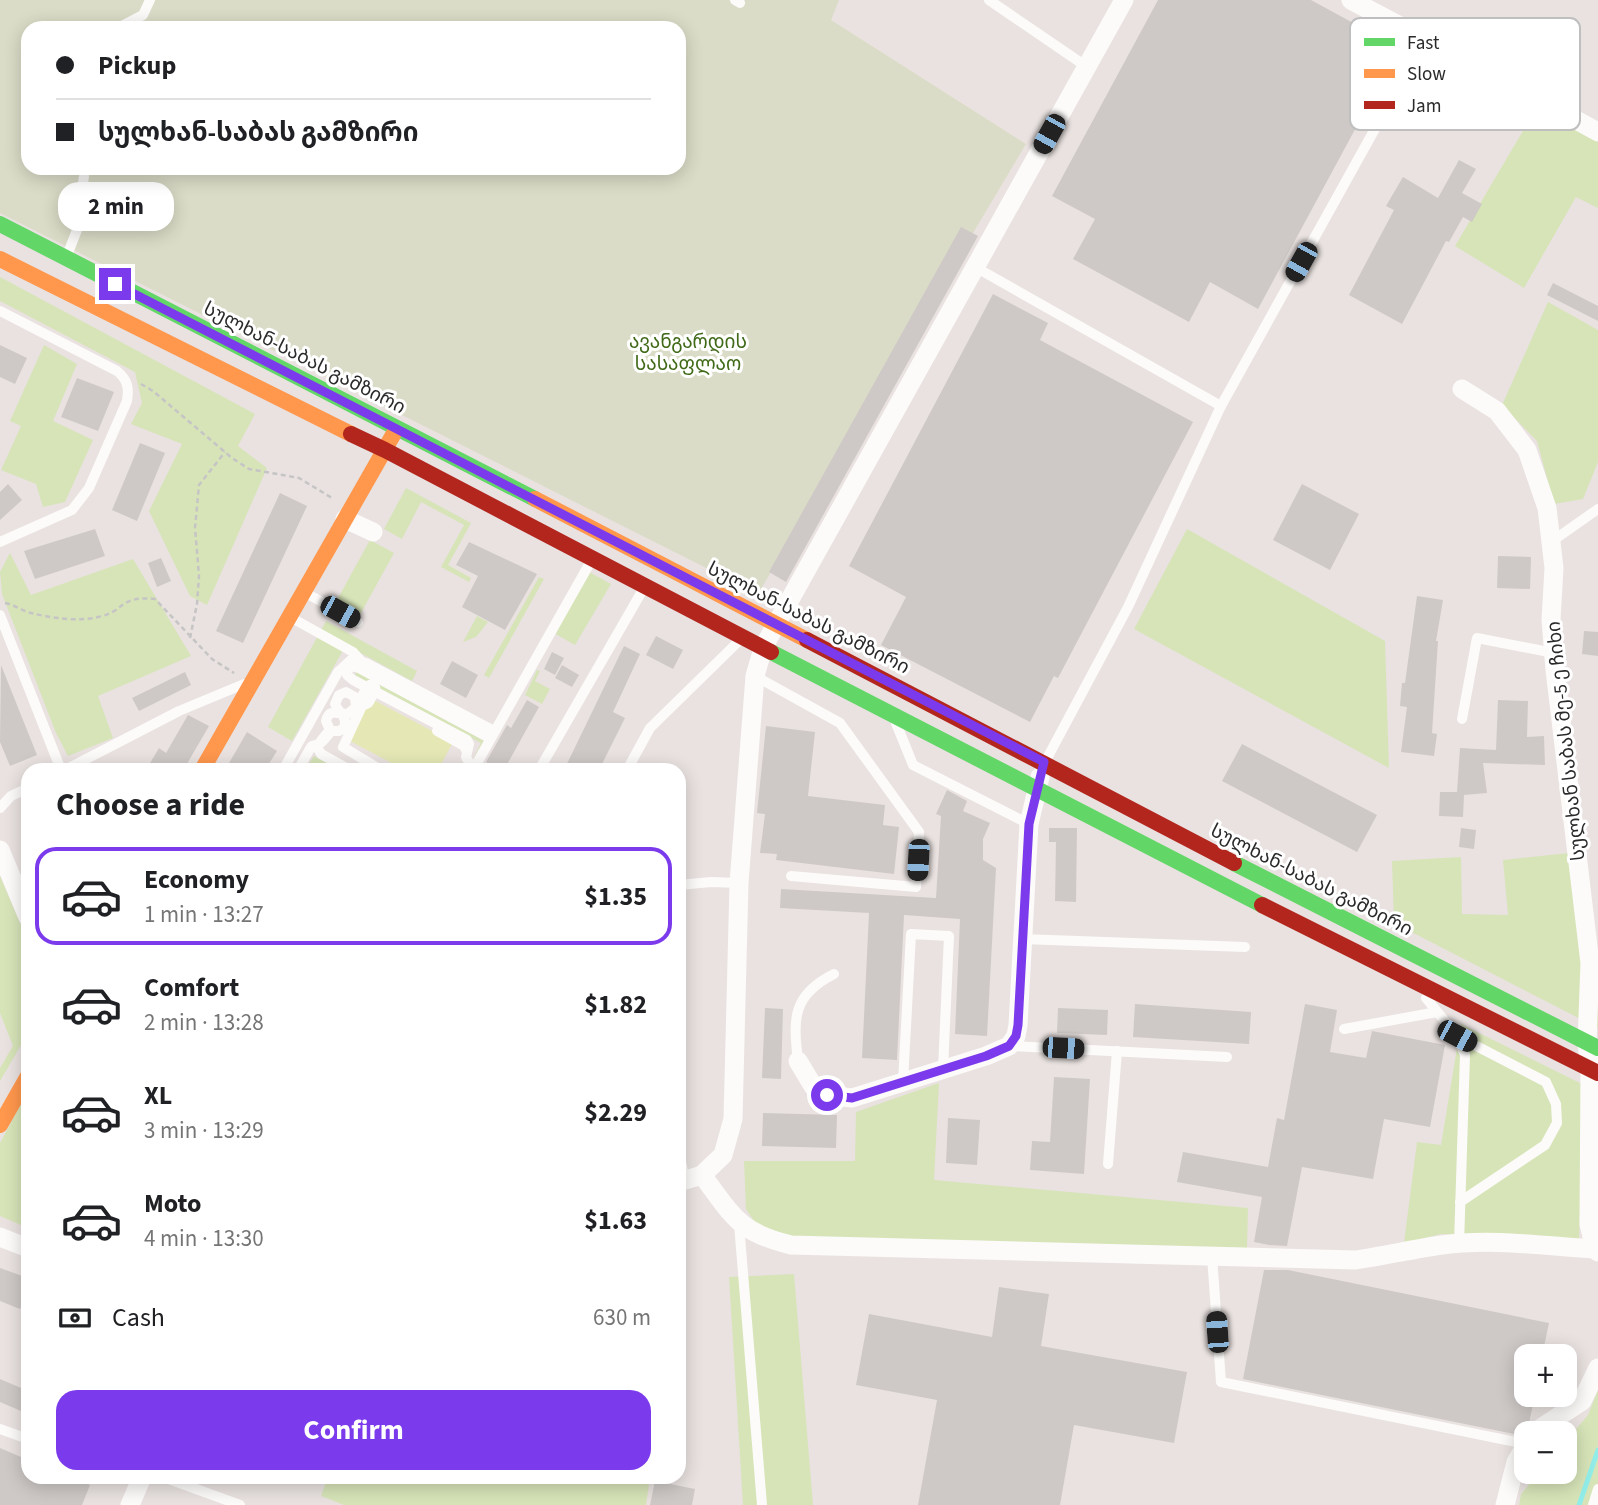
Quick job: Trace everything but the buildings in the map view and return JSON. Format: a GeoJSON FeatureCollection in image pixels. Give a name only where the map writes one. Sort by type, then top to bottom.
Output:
{"type":"FeatureCollection","features":[{"type":"Feature","properties":{"kind":"main road","name":"სულხან-საბას გამზირი"},"geometry":{"type":"LineString","coordinates":[[0,224],[1044,762],[1326,911],[1593,1045]]}},
{"type":"Feature","properties":{"kind":"main road"},"geometry":{"type":"LineString","coordinates":[[0,259],[323,422],[385,450],[893,716],[1037,787],[1411,981],[1594,1071]]}},
{"type":"Feature","properties":{"kind":"main road"},"geometry":{"type":"LineString","coordinates":[[206,763],[397,428]]}},
{"type":"Feature","properties":{"kind":"main road"},"geometry":{"type":"LineString","coordinates":[[0,1125],[21,1088]]}},
{"type":"Feature","properties":{"kind":"street"},"geometry":{"type":"LineString","coordinates":[[1124,0],[763,649],[755,676],[739,883],[733,1119],[723,1155],[689,1180],[739,1223],[762,1237],[791,1245],[1355,1260],[1476,1242],[1596,1250]]}},
{"type":"Feature","properties":{"kind":"street"},"geometry":{"type":"LineString","coordinates":[[1351,0],[1385,18]]}},
{"type":"Feature","properties":{"kind":"street"},"geometry":{"type":"LineString","coordinates":[[1580,122],[1598,132]]}},
{"type":"Feature","properties":{"kind":"street","name":"სულხან საბას მე-5 ე ჩიხი"},"geometry":{"type":"LineString","coordinates":[[1462,389],[1497,411],[1527,450],[1547,508],[1554,568],[1551,621],[1553,653],[1590,963],[1594,1071],[1588,1224],[1596,1250]]}},
{"type":"Feature","properties":{"kind":"street"},"geometry":{"type":"LineString","coordinates":[[348,514],[373,532]]}},
{"type":"Feature","properties":{"kind":"street"},"geometry":{"type":"LineString","coordinates":[[798,1060],[813,1086],[827,1095],[852,1098],[1009,1046],[1016,1036],[1018,1025],[1029,824],[1044,762]]}},
{"type":"Feature","properties":{"kind":"street"},"geometry":{"type":"LineString","coordinates":[[0,850],[21,900]]}},
{"type":"Feature","properties":{"kind":"street"},"geometry":{"type":"LineString","coordinates":[[0,1237],[21,1245]]}},
{"type":"Feature","properties":{"kind":"street"},"geometry":{"type":"LineString","coordinates":[[1550,1421],[1582,1401],[1598,1368]]}},
{"type":"Feature","properties":{"kind":"street"},"geometry":{"type":"LineString","coordinates":[[1505,1505],[1514,1470]]}},
{"type":"Feature","properties":{"kind":"street"},"geometry":{"type":"LineString","coordinates":[[130,1505],[135,1484]]}},
{"type":"Feature","properties":{"kind":"lane"},"geometry":{"type":"LineString","coordinates":[[131,21],[143,15],[150,0]]}},
{"type":"Feature","properties":{"kind":"lane"},"geometry":{"type":"LineString","coordinates":[[989,0],[1087,67]]}},
{"type":"Feature","properties":{"kind":"lane"},"geometry":{"type":"LineString","coordinates":[[1044,762],[1128,607],[1221,406],[1374,130]]}},
{"type":"Feature","properties":{"kind":"lane"},"geometry":{"type":"LineString","coordinates":[[66,259],[77,230],[84,175]]}},
{"type":"Feature","properties":{"kind":"lane"},"geometry":{"type":"LineString","coordinates":[[974,267],[1221,406]]}},
{"type":"Feature","properties":{"kind":"lane"},"geometry":{"type":"LineString","coordinates":[[0,310],[117,371],[127,383],[127,401],[89,488],[80,501],[72,510],[0,542]]}},
{"type":"Feature","properties":{"kind":"lane"},"geometry":{"type":"LineString","coordinates":[[1551,542],[1598,509]]}},
{"type":"Feature","properties":{"kind":"lane"},"geometry":{"type":"LineString","coordinates":[[477,763],[593,558]]}},
{"type":"Feature","properties":{"kind":"lane"},"geometry":{"type":"LineString","coordinates":[[542,763],[645,585]]}},
{"type":"Feature","properties":{"kind":"lane"},"geometry":{"type":"LineString","coordinates":[[304,592],[358,622]]}},
{"type":"Feature","properties":{"kind":"lane"},"geometry":{"type":"LineString","coordinates":[[0,615],[60,763]]}},
{"type":"Feature","properties":{"kind":"lane"},"geometry":{"type":"LineString","coordinates":[[290,616],[353,652],[360,661],[492,734]]}},
{"type":"Feature","properties":{"kind":"lane"},"geometry":{"type":"LineString","coordinates":[[631,763],[650,728],[743,638]]}},
{"type":"Feature","properties":{"kind":"lane"},"geometry":{"type":"LineString","coordinates":[[1462,719],[1477,638],[1553,653]]}},
{"type":"Feature","properties":{"kind":"lane"},"geometry":{"type":"LineString","coordinates":[[287,763],[338,671],[351,660],[360,661]]}},
{"type":"Feature","properties":{"kind":"lane"},"geometry":{"type":"LineString","coordinates":[[433,703],[359,668],[349,668],[347,675],[368,697],[464,746],[468,763]]}},
{"type":"Feature","properties":{"kind":"lane"},"geometry":{"type":"LineString","coordinates":[[755,676],[839,723],[919,832],[916,887],[791,876]]}},
{"type":"Feature","properties":{"kind":"lane"},"geometry":{"type":"LineString","coordinates":[[77,763],[179,711],[254,680]]}},
{"type":"Feature","properties":{"kind":"lane"},"geometry":{"type":"LineString","coordinates":[[368,695],[343,745],[347,752],[368,763]]}},
{"type":"Feature","properties":{"kind":"lane"},"geometry":{"type":"LineString","coordinates":[[302,763],[311,747],[318,746],[330,730],[326,718],[331,713],[341,713]]}},
{"type":"Feature","properties":{"kind":"lane"},"geometry":{"type":"LineString","coordinates":[[893,716],[913,765],[1029,824]]}},
{"type":"Feature","properties":{"kind":"lane"},"geometry":{"type":"LineString","coordinates":[[318,746],[321,754],[337,763]]}},
{"type":"Feature","properties":{"kind":"lane"},"geometry":{"type":"LineString","coordinates":[[0,808],[11,796],[21,791]]}},
{"type":"Feature","properties":{"kind":"lane"},"geometry":{"type":"LineString","coordinates":[[686,884],[739,883]]}},
{"type":"Feature","properties":{"kind":"lane"},"geometry":{"type":"LineString","coordinates":[[903,1082],[911,934],[949,936],[943,1069]]}},
{"type":"Feature","properties":{"kind":"lane"},"geometry":{"type":"LineString","coordinates":[[1022,939],[1245,947]]}},
{"type":"Feature","properties":{"kind":"lane"},"geometry":{"type":"LineString","coordinates":[[798,1060],[794,1027],[800,1003],[820,981],[834,974]]}},
{"type":"Feature","properties":{"kind":"lane"},"geometry":{"type":"LineString","coordinates":[[1411,981],[1457,1036],[1465,1055],[1459,1244]]}},
{"type":"Feature","properties":{"kind":"lane"},"geometry":{"type":"LineString","coordinates":[[1344,1029],[1437,1012]]}},
{"type":"Feature","properties":{"kind":"lane"},"geometry":{"type":"LineString","coordinates":[[1457,1036],[1546,1082],[1556,1104],[1557,1123],[1545,1145],[1460,1202]]}},
{"type":"Feature","properties":{"kind":"lane"},"geometry":{"type":"LineString","coordinates":[[1009,1046],[1227,1057]]}},
{"type":"Feature","properties":{"kind":"lane"},"geometry":{"type":"LineString","coordinates":[[1108,1164],[1117,1051]]}},
{"type":"Feature","properties":{"kind":"lane"},"geometry":{"type":"LineString","coordinates":[[739,1223],[762,1505]]}},
{"type":"Feature","properties":{"kind":"lane"},"geometry":{"type":"LineString","coordinates":[[1212,1256],[1222,1382],[1514,1442]]}},
{"type":"Feature","properties":{"kind":"lane"},"geometry":{"type":"LineString","coordinates":[[0,1429],[21,1436]]}},
{"type":"Feature","properties":{"kind":"lane"},"geometry":{"type":"LineString","coordinates":[[182,1484],[240,1505]]}},
{"type":"Feature","properties":{"kind":"lane"},"geometry":{"type":"LineString","coordinates":[[1593,1505],[1598,1489]]}},
{"type":"Feature","properties":{"kind":"path"},"geometry":{"type":"LineString","coordinates":[[127,383],[137,382],[153,391],[249,469],[299,478],[348,514]]}},
{"type":"Feature","properties":{"kind":"path"},"geometry":{"type":"LineString","coordinates":[[190,638],[199,576],[195,528],[199,485],[225,452]]}},
{"type":"Feature","properties":{"kind":"path"},"geometry":{"type":"LineString","coordinates":[[0,602],[15,605],[30,613],[78,619],[99,617],[113,612],[125,601],[139,597],[155,599],[212,659],[232,672],[254,680]]}},
{"type":"Feature","properties":{"kind":"green space","name":"ავანგარდის სასაფლაო"},"geometry":{"type":"Polygon","coordinates":[[[0,0],[839,0],[831,20],[1026,144],[758,594],[0,213],[0,0]]]}},
{"type":"Feature","properties":{"kind":"green space"},"geometry":{"type":"Polygon","coordinates":[[[1523,130],[1578,130],[1598,141],[1598,208],[1576,197],[1524,288],[1455,246],[1523,130]]]}},
{"type":"Feature","properties":{"kind":"green space"},"geometry":{"type":"Polygon","coordinates":[[[0,277],[255,414],[238,446],[267,468],[207,605],[190,596],[149,511],[182,444],[131,424],[142,403],[135,372],[0,301],[0,277]]]}},
{"type":"Feature","properties":{"kind":"green space"},"geometry":{"type":"Polygon","coordinates":[[[1548,302],[1598,330],[1598,462],[1583,499],[1554,504],[1537,441],[1502,405],[1548,302]]]}},
{"type":"Feature","properties":{"kind":"green space"},"geometry":{"type":"Polygon","coordinates":[[[44,345],[77,364],[53,421],[93,440],[65,502],[43,507],[36,484],[1,470],[21,426],[10,421],[44,345]]]}},
{"type":"Feature","properties":{"kind":"green space"},"geometry":{"type":"Polygon","coordinates":[[[406,488],[471,523],[448,565],[471,578],[469,582],[441,567],[464,525],[421,502],[402,539],[384,529],[406,488]]]}},
{"type":"Feature","properties":{"kind":"green space"},"geometry":{"type":"Polygon","coordinates":[[[1187,529],[1385,641],[1389,768],[1134,629],[1187,529]]]}},
{"type":"Feature","properties":{"kind":"green space"},"geometry":{"type":"Polygon","coordinates":[[[370,540],[394,553],[356,622],[332,609],[370,540]]]}},
{"type":"Feature","properties":{"kind":"green space"},"geometry":{"type":"Polygon","coordinates":[[[10,553],[31,595],[133,559],[191,656],[98,696],[113,738],[68,756],[56,733],[2,594],[0,572],[10,553]]]}},
{"type":"Feature","properties":{"kind":"green space"},"geometry":{"type":"Polygon","coordinates":[[[589,572],[611,584],[575,645],[554,633],[589,572]]]}},
{"type":"Feature","properties":{"kind":"green space"},"geometry":{"type":"Polygon","coordinates":[[[539,577],[544,579],[489,678],[484,675],[539,577]]]}},
{"type":"Feature","properties":{"kind":"green space"},"geometry":{"type":"Polygon","coordinates":[[[477,616],[488,622],[476,637],[463,642],[477,616]]]}},
{"type":"Feature","properties":{"kind":"green space"},"geometry":{"type":"Polygon","coordinates":[[[326,621],[417,671],[412,681],[346,645],[292,741],[268,727],[326,621]]]}},
{"type":"Feature","properties":{"kind":"green space"},"geometry":{"type":"Polygon","coordinates":[[[537,670],[540,671],[535,681],[550,689],[542,704],[525,695],[537,670]]]}},
{"type":"Feature","properties":{"kind":"green space"},"geometry":{"type":"Polygon","coordinates":[[[357,672],[486,742],[477,759],[474,758],[481,743],[355,675],[357,672]]]}},
{"type":"Feature","properties":{"kind":"green space"},"geometry":{"type":"Polygon","coordinates":[[[370,698],[453,742],[442,763],[392,763],[348,740],[370,698]]]}},
{"type":"Feature","properties":{"kind":"green space"},"geometry":{"type":"Polygon","coordinates":[[[314,756],[327,763],[310,763],[314,756]]]}},
{"type":"Feature","properties":{"kind":"green space"},"geometry":{"type":"Polygon","coordinates":[[[1569,853],[1598,995],[1598,1028],[1394,923],[1392,861],[1461,857],[1462,914],[1508,915],[1503,860],[1569,853]]]}},
{"type":"Feature","properties":{"kind":"green space"},"geometry":{"type":"Polygon","coordinates":[[[0,876],[21,926],[21,1045],[0,1081],[0,1068],[13,1046],[0,1013],[0,876]]]}},
{"type":"Feature","properties":{"kind":"green space"},"geometry":{"type":"Polygon","coordinates":[[[1461,1024],[1584,1085],[1579,1239],[1441,1234],[1404,1243],[1417,1142],[1441,1145],[1461,1024]]]}},
{"type":"Feature","properties":{"kind":"green space"},"geometry":{"type":"Polygon","coordinates":[[[939,1083],[934,1180],[1248,1208],[1247,1248],[795,1239],[756,1224],[746,1209],[744,1161],[855,1161],[856,1112],[939,1083]]]}},
{"type":"Feature","properties":{"kind":"green space"},"geometry":{"type":"Polygon","coordinates":[[[21,1104],[21,1225],[0,1216],[0,1143],[21,1104]]]}},
{"type":"Feature","properties":{"kind":"green space"},"geometry":{"type":"Polygon","coordinates":[[[794,1274],[813,1505],[743,1505],[729,1277],[794,1274]]]}},
{"type":"Feature","properties":{"kind":"green space"},"geometry":{"type":"Polygon","coordinates":[[[1598,1390],[1598,1505],[1519,1505],[1521,1494],[1530,1484],[1577,1484],[1577,1428],[1588,1415],[1598,1390]]]}},
{"type":"Feature","properties":{"kind":"green space"},"geometry":{"type":"Polygon","coordinates":[[[325,1484],[649,1484],[646,1505],[344,1505],[321,1496],[325,1484]]]}},
{"type":"Feature","properties":{"kind":"waterway"},"geometry":{"type":"LineString","coordinates":[[1579,1505],[1598,1450]]}},
{"type":"Feature","properties":{"kind":"traffic: fast"},"geometry":{"type":"LineString","coordinates":[[0,224],[535,499]]}},
{"type":"Feature","properties":{"kind":"traffic: fast"},"geometry":{"type":"LineString","coordinates":[[771,652],[1262,905]]}},
{"type":"Feature","properties":{"kind":"traffic: fast"},"geometry":{"type":"LineString","coordinates":[[1234,863],[1598,1048]]}},
{"type":"Feature","properties":{"kind":"traffic: slow"},"geometry":{"type":"LineString","coordinates":[[0,259],[351,434]]}},
{"type":"Feature","properties":{"kind":"traffic: slow"},"geometry":{"type":"LineString","coordinates":[[206,763],[393,435]]}},
{"type":"Feature","properties":{"kind":"traffic: slow"},"geometry":{"type":"LineString","coordinates":[[535,499],[807,640]]}},
{"type":"Feature","properties":{"kind":"traffic: slow"},"geometry":{"type":"LineString","coordinates":[[0,1125],[21,1088]]}},
{"type":"Feature","properties":{"kind":"traffic: jam"},"geometry":{"type":"LineString","coordinates":[[351,434],[771,652]]}},
{"type":"Feature","properties":{"kind":"traffic: jam"},"geometry":{"type":"LineString","coordinates":[[807,640],[1234,863]]}},
{"type":"Feature","properties":{"kind":"traffic: jam"},"geometry":{"type":"LineString","coordinates":[[1262,905],[1598,1073]]}},
{"type":"Feature","properties":{"kind":"route"},"geometry":{"type":"LineString","coordinates":[[115,284],[336,395],[1044,762],[1029,824],[1016,1036],[1009,1046],[986,1056],[852,1098],[827,1095]]}}]}
